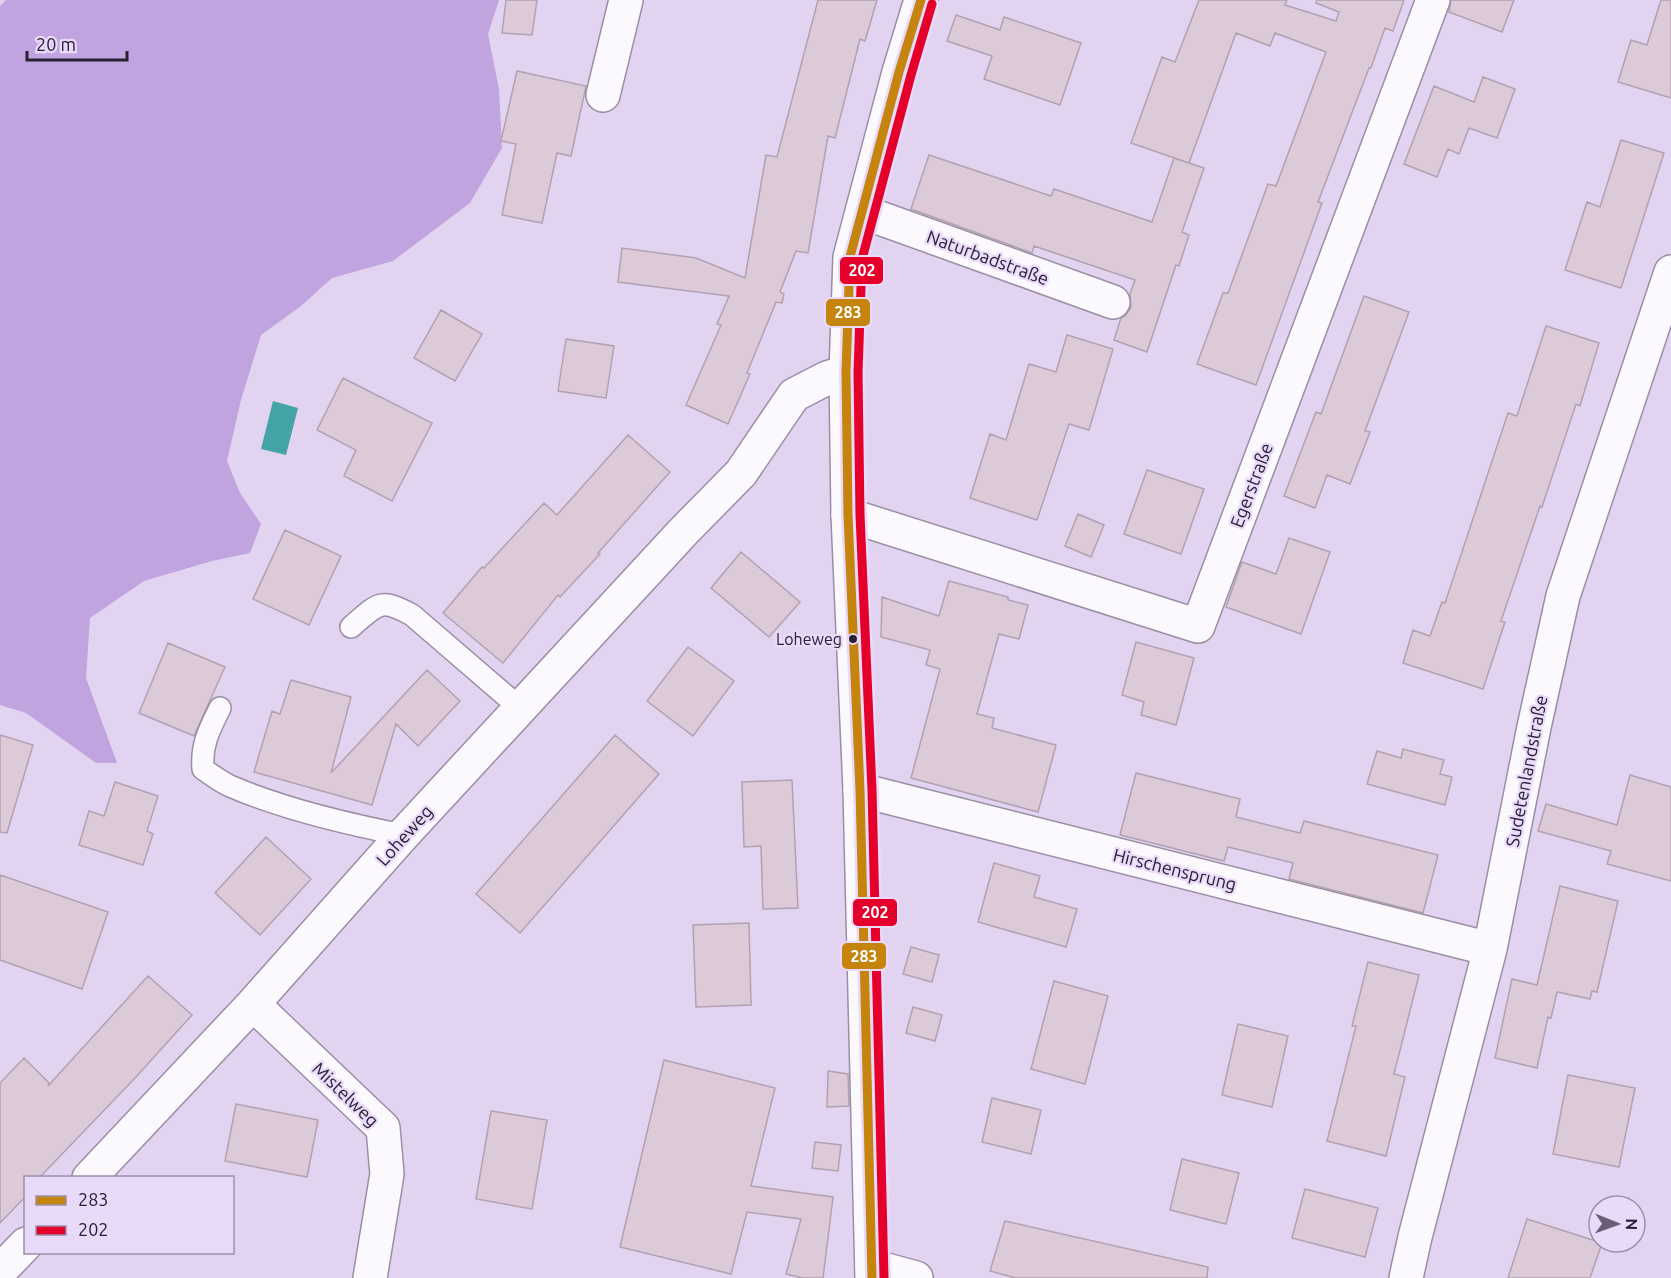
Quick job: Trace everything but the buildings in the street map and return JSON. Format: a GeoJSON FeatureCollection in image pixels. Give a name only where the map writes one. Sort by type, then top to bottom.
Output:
{"type":"FeatureCollection","features":[{"type":"Feature","properties":{"kind":"street"},"geometry":{"type":"LineString","coordinates":[[603,95],[626,0]]}},
{"type":"Feature","properties":{"kind":"street"},"geometry":{"type":"LineString","coordinates":[[916,1278],[872,1272],[860,790],[848,515],[846,372],[850,257],[898,72],[921,0]]}},
{"type":"Feature","properties":{"kind":"street","name":"Egerstraße"},"geometry":{"type":"LineString","coordinates":[[848,515],[1198,626],[1433,0]]}},
{"type":"Feature","properties":{"kind":"street","name":"Naturbadstraße"},"geometry":{"type":"LineString","coordinates":[[863,212],[1113,302]]}},
{"type":"Feature","properties":{"kind":"street","name":"Sudetenlandstraße"},"geometry":{"type":"LineString","coordinates":[[1406,1278],[1490,949],[1534,727],[1563,596],[1671,272]]}},
{"type":"Feature","properties":{"kind":"street","name":"Loheweg"},"geometry":{"type":"LineString","coordinates":[[90,1176],[253,1004],[520,708],[741,473],[794,395],[827,378],[846,372]]}},
{"type":"Feature","properties":{"kind":"street","name":"Hirschensprung"},"geometry":{"type":"LineString","coordinates":[[860,790],[1490,949]]}},
{"type":"Feature","properties":{"kind":"street","name":"Mistelweg"},"geometry":{"type":"LineString","coordinates":[[253,1004],[382,1128],[387,1174],[370,1278]]}},
{"type":"Feature","properties":{"kind":"street"},"geometry":{"type":"LineString","coordinates":[[0,1271],[24,1246]]}},
{"type":"Feature","properties":{"kind":"lane"},"geometry":{"type":"LineString","coordinates":[[351,627],[375,606],[392,604],[412,615],[520,708]]}},
{"type":"Feature","properties":{"kind":"lane"},"geometry":{"type":"LineString","coordinates":[[220,708],[202,752],[203,769],[229,786],[270,801],[353,825],[403,836]]}},
{"type":"Feature","properties":{"kind":"shaded area"},"geometry":{"type":"Polygon","coordinates":[[[6,0],[499,0],[488,34],[499,89],[502,148],[470,203],[393,261],[332,278],[301,306],[261,335],[241,400],[227,461],[240,493],[261,524],[250,553],[212,561],[144,581],[90,618],[86,678],[117,763],[96,763],[26,713],[0,705],[0,6],[6,0]]]}},
{"type":"Feature","properties":{"kind":"shaded area"},"geometry":{"type":"Polygon","coordinates":[[[273,401],[298,408],[286,455],[261,449],[273,401]]]}},
{"type":"Feature","properties":{"kind":"transit line","name":"283"},"geometry":{"type":"LineString","coordinates":[[872,1278],[860,790],[848,515],[846,372],[850,257],[899,72],[921,0]]}},
{"type":"Feature","properties":{"kind":"transit line","name":"202"},"geometry":{"type":"LineString","coordinates":[[884,1278],[872,790],[860,515],[858,372],[862,259],[932,4]]}},
{"type":"Feature","properties":{"kind":"place","name":"Loheweg"},"geometry":{"type":"Point","coordinates":[853,639]}}]}
